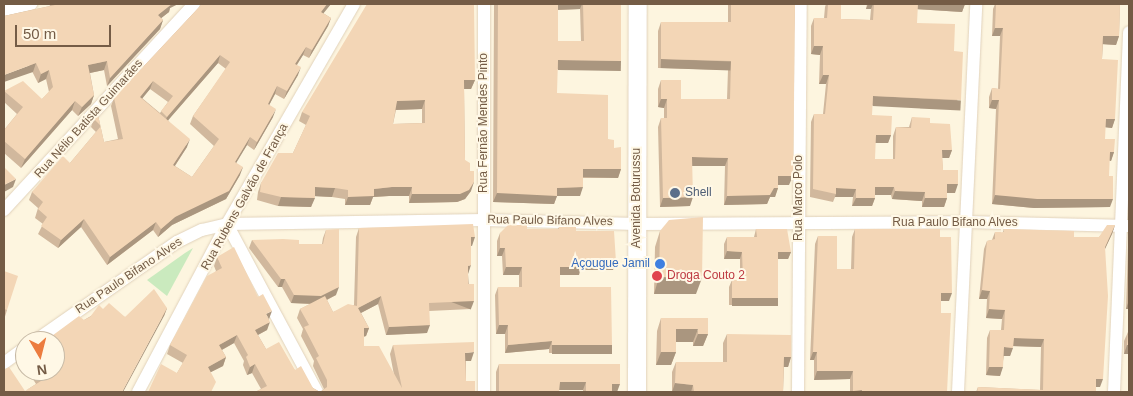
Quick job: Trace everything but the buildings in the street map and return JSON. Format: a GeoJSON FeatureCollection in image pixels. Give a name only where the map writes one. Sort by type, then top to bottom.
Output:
{"type":"FeatureCollection","features":[{"type":"Feature","properties":{"kind":"main road","name":"Avenida Boturussu"},"geometry":{"type":"LineString","coordinates":[[637,392],[638,4]]}},
{"type":"Feature","properties":{"kind":"street"},"geometry":{"type":"LineString","coordinates":[[4,10],[31,4]]}},
{"type":"Feature","properties":{"kind":"street","name":"Rua Nélio Batista Guimarães"},"geometry":{"type":"LineString","coordinates":[[4,210],[194,4]]}},
{"type":"Feature","properties":{"kind":"street","name":"Rua Rubens Galvão de França"},"geometry":{"type":"LineString","coordinates":[[138,392],[228,224],[354,4]]}},
{"type":"Feature","properties":{"kind":"street","name":"Rua Fernão Mendes Pinto"},"geometry":{"type":"LineString","coordinates":[[484,4],[484,392]]}},
{"type":"Feature","properties":{"kind":"street","name":"Rua Marco Polo"},"geometry":{"type":"LineString","coordinates":[[798,392],[801,4]]}},
{"type":"Feature","properties":{"kind":"street"},"geometry":{"type":"LineString","coordinates":[[958,392],[976,4]]}},
{"type":"Feature","properties":{"kind":"street"},"geometry":{"type":"LineString","coordinates":[[1114,392],[1125,226],[1129,32]]}},
{"type":"Feature","properties":{"kind":"street","name":"Rua Paulo Bifano Alves"},"geometry":{"type":"LineString","coordinates":[[49,331],[178,242],[202,230],[228,224],[484,220],[637,224],[965,222],[1125,226]]}},
{"type":"Feature","properties":{"kind":"street"},"geometry":{"type":"LineString","coordinates":[[228,224],[317,392]]}},
{"type":"Feature","properties":{"kind":"street"},"geometry":{"type":"LineString","coordinates":[[4,363],[15,355]]}},
{"type":"Feature","properties":{"kind":"green space"},"geometry":{"type":"Polygon","coordinates":[[[193,248],[167,296],[147,280],[185,253],[193,248]]]}},
{"type":"Feature","properties":{"kind":"place","name":"Shell"},"geometry":{"type":"Point","coordinates":[675,193]}},
{"type":"Feature","properties":{"kind":"place","name":"Açougue Jamil"},"geometry":{"type":"Point","coordinates":[660,264]}},
{"type":"Feature","properties":{"kind":"place","name":"Droga Couto 2"},"geometry":{"type":"Point","coordinates":[657,276]}}]}
